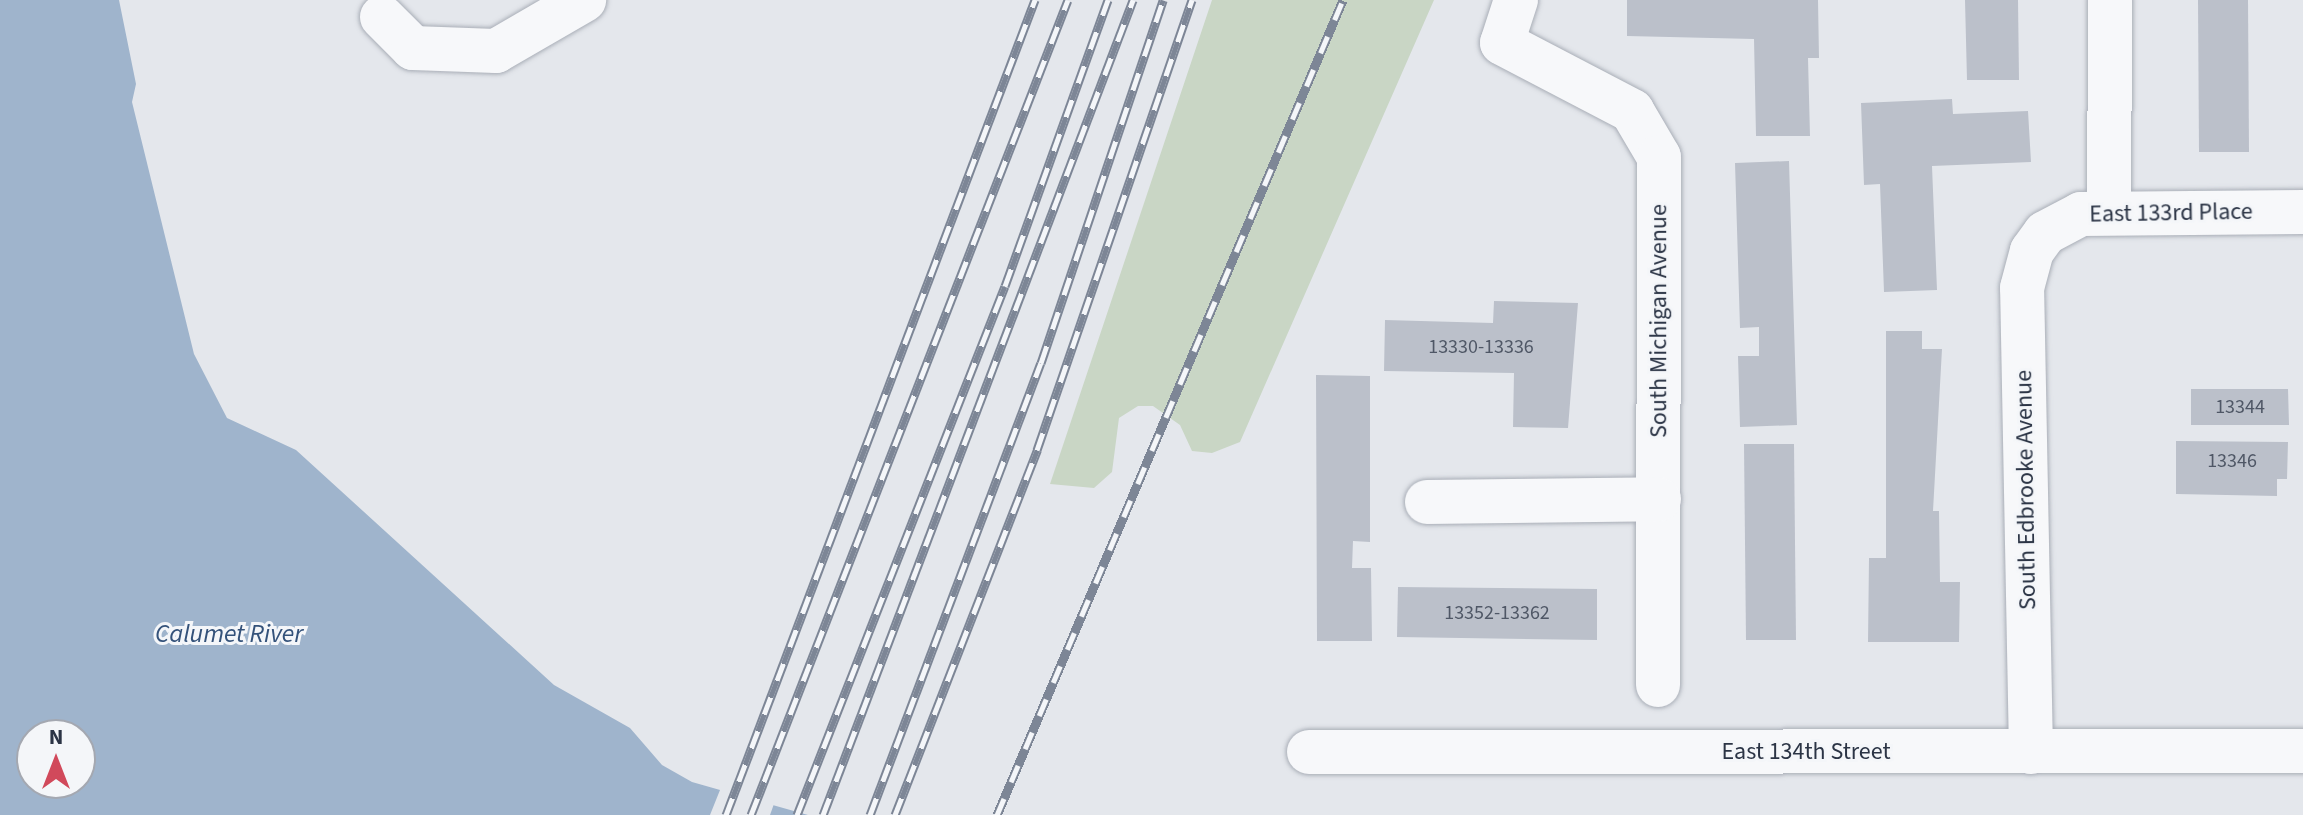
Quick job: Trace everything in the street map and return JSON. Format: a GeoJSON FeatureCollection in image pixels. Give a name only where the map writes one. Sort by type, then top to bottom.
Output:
{"type":"FeatureCollection","features":[{"type":"Feature","properties":{"kind":"street"},"geometry":{"type":"LineString","coordinates":[[382,17],[413,48],[496,51],[584,0]]}},
{"type":"Feature","properties":{"kind":"street","name":"South Michigan Avenue"},"geometry":{"type":"LineString","coordinates":[[1516,0],[1502,43],[1632,111],[1659,157],[1658,685]]}},
{"type":"Feature","properties":{"kind":"street"},"geometry":{"type":"LineString","coordinates":[[2109,210],[2110,0]]}},
{"type":"Feature","properties":{"kind":"street","name":"East 133rd Place"},"geometry":{"type":"LineString","coordinates":[[2045,233],[2071,218],[2109,210],[2303,212]]}},
{"type":"Feature","properties":{"kind":"street","name":"South Edbrooke Avenue"},"geometry":{"type":"LineString","coordinates":[[2031,752],[2022,288],[2045,233]]}},
{"type":"Feature","properties":{"kind":"street"},"geometry":{"type":"LineString","coordinates":[[1427,502],[1659,499]]}},
{"type":"Feature","properties":{"kind":"street","name":"East 134th Street"},"geometry":{"type":"LineString","coordinates":[[1309,752],[2303,751]]}},
{"type":"Feature","properties":{"kind":"green space"},"geometry":{"type":"Polygon","coordinates":[[[1212,0],[1434,0],[1240,442],[1212,453],[1192,451],[1180,425],[1153,406],[1138,406],[1119,418],[1112,472],[1094,488],[1050,484],[1212,0]]]}},
{"type":"Feature","properties":{"kind":"water","name":"Calumet River"},"geometry":{"type":"Polygon","coordinates":[[[0,0],[119,0],[136,84],[132,102],[194,354],[227,418],[296,450],[554,685],[630,728],[662,765],[692,782],[808,815],[0,815],[0,0]]]}},
{"type":"Feature","properties":{"kind":"pier"},"geometry":{"type":"Polygon","coordinates":[[[722,785],[775,801],[770,815],[710,815],[722,785]]]}},
{"type":"Feature","properties":{"kind":"building"},"geometry":{"type":"Polygon","coordinates":[[[1627,0],[1818,0],[1819,58],[1808,58],[1810,136],[1756,136],[1754,39],[1627,36],[1627,0]]]}},
{"type":"Feature","properties":{"kind":"building"},"geometry":{"type":"Polygon","coordinates":[[[1965,0],[2018,0],[2019,80],[1967,80],[1965,0]]]}},
{"type":"Feature","properties":{"kind":"building"},"geometry":{"type":"Polygon","coordinates":[[[2198,0],[2248,0],[2249,152],[2199,152],[2198,0]]]}},
{"type":"Feature","properties":{"kind":"building"},"geometry":{"type":"Polygon","coordinates":[[[1952,99],[1953,114],[2028,111],[2031,162],[1932,166],[1937,290],[1884,292],[1880,184],[1864,185],[1861,103],[1952,99]]]}},
{"type":"Feature","properties":{"kind":"building"},"geometry":{"type":"Polygon","coordinates":[[[1789,161],[1797,425],[1740,427],[1738,356],[1759,356],[1759,327],[1740,328],[1735,163],[1789,161]]]}},
{"type":"Feature","properties":{"kind":"building"},"geometry":{"type":"Polygon","coordinates":[[[1494,301],[1578,303],[1568,428],[1513,427],[1514,373],[1384,371],[1385,320],[1493,323],[1494,301]]]}},
{"type":"Feature","properties":{"kind":"building"},"geometry":{"type":"Polygon","coordinates":[[[1886,331],[1922,331],[1922,349],[1942,349],[1933,511],[1939,511],[1940,582],[1960,582],[1959,642],[1868,642],[1869,558],[1886,558],[1886,331]]]}},
{"type":"Feature","properties":{"kind":"building"},"geometry":{"type":"Polygon","coordinates":[[[1316,375],[1370,376],[1370,542],[1353,541],[1352,568],[1371,568],[1372,641],[1317,641],[1316,375]]]}},
{"type":"Feature","properties":{"kind":"building"},"geometry":{"type":"Polygon","coordinates":[[[2191,389],[2288,389],[2289,425],[2191,425],[2191,389]]]}},
{"type":"Feature","properties":{"kind":"building"},"geometry":{"type":"Polygon","coordinates":[[[2176,441],[2288,442],[2287,479],[2277,479],[2277,496],[2176,494],[2176,441]]]}},
{"type":"Feature","properties":{"kind":"building"},"geometry":{"type":"Polygon","coordinates":[[[1744,444],[1794,444],[1796,640],[1746,640],[1744,444]]]}},
{"type":"Feature","properties":{"kind":"building"},"geometry":{"type":"Polygon","coordinates":[[[1398,587],[1597,589],[1597,640],[1397,637],[1398,587]]]}},
{"type":"Feature","properties":{"kind":"railway"},"geometry":{"type":"LineString","coordinates":[[726,815],[1035,0]]}},
{"type":"Feature","properties":{"kind":"railway"},"geometry":{"type":"LineString","coordinates":[[751,815],[1068,0]]}},
{"type":"Feature","properties":{"kind":"railway"},"geometry":{"type":"LineString","coordinates":[[797,815],[1005,286],[1108,0]]}},
{"type":"Feature","properties":{"kind":"railway"},"geometry":{"type":"LineString","coordinates":[[823,815],[1133,0]]}},
{"type":"Feature","properties":{"kind":"railway"},"geometry":{"type":"LineString","coordinates":[[870,815],[1041,363],[1163,0]]}},
{"type":"Feature","properties":{"kind":"railway"},"geometry":{"type":"LineString","coordinates":[[895,815],[1037,450],[1192,0]]}},
{"type":"Feature","properties":{"kind":"railway"},"geometry":{"type":"LineString","coordinates":[[997,815],[1343,0]]}}]}
